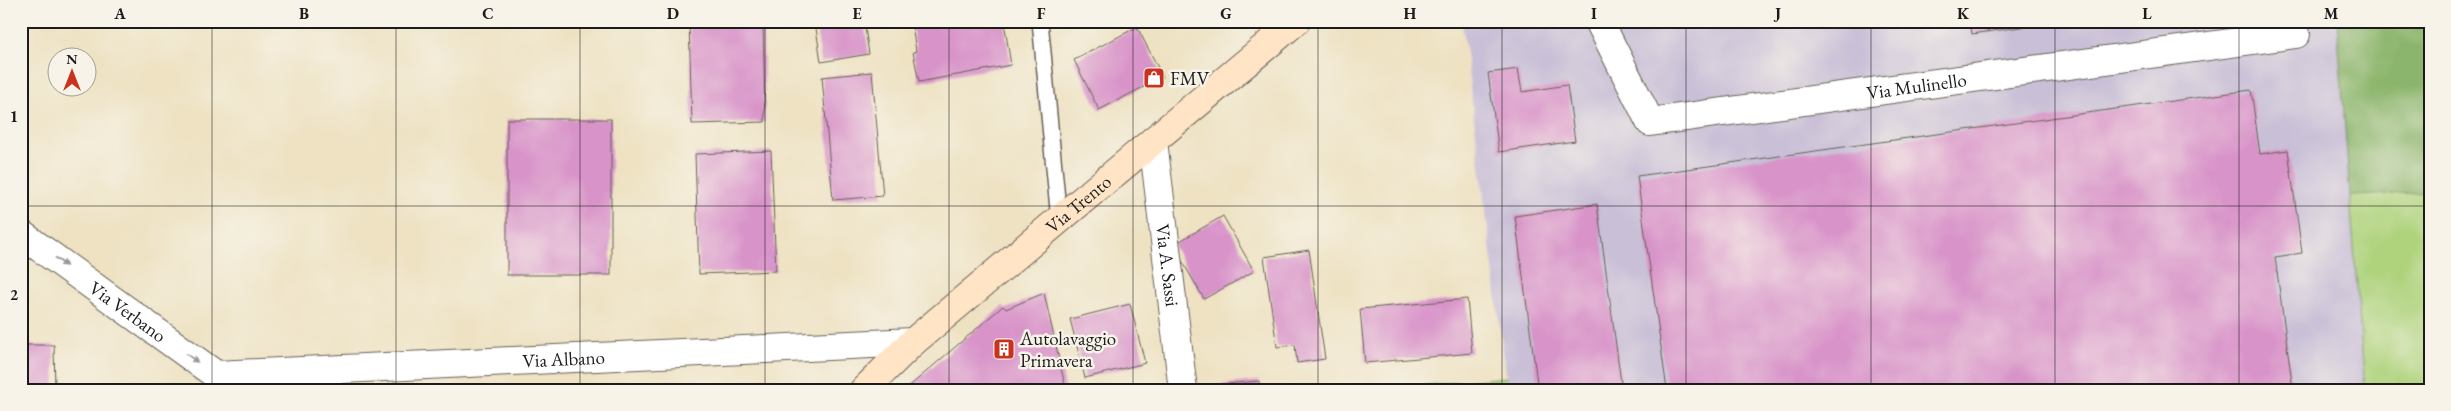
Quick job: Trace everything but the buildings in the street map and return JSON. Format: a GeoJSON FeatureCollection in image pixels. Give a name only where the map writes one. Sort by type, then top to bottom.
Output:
{"type":"FeatureCollection","features":[{"type":"Feature","properties":{"kind":"street","name":"Via Trento"},"geometry":{"type":"LineString","coordinates":[[864,390],[913,342],[1296,21]]}},
{"type":"Feature","properties":{"kind":"street","name":"Via Mulinello"},"geometry":{"type":"LineString","coordinates":[[1599,21],[1650,122],[2296,34]]}},
{"type":"Feature","properties":{"kind":"street","name":"Via A. Sassi"},"geometry":{"type":"LineString","coordinates":[[1154,141],[1183,390]]}},
{"type":"Feature","properties":{"kind":"street","name":"Via Verbano"},"geometry":{"type":"LineString","coordinates":[[21,234],[226,382]]}},
{"type":"Feature","properties":{"kind":"street","name":"Via Albano"},"geometry":{"type":"LineString","coordinates":[[226,382],[913,342]]}},
{"type":"Feature","properties":{"kind":"lane"},"geometry":{"type":"LineString","coordinates":[[1040,21],[1058,220]]}},
{"type":"Feature","properties":{"kind":"shaded area"},"geometry":{"type":"Polygon","coordinates":[[[1462,21],[2337,21],[2365,390],[1508,390],[1462,21]]]}},
{"type":"Feature","properties":{"kind":"green space"},"geometry":{"type":"Polygon","coordinates":[[[2337,21],[2430,21],[2430,192],[2350,196],[2337,21]]]}},
{"type":"Feature","properties":{"kind":"green space"},"geometry":{"type":"Polygon","coordinates":[[[2430,192],[2430,390],[2365,390],[2350,196],[2430,192]]]}},
{"type":"Feature","properties":{"kind":"green space"},"geometry":{"type":"Polygon","coordinates":[[[1506,377],[1508,390],[1374,390],[1506,377]]]}},
{"type":"Feature","properties":{"kind":"place","name":"FMV"},"geometry":{"type":"Point","coordinates":[1154,78]}},
{"type":"Feature","properties":{"kind":"place","name":"Autolavaggio Primavera"},"geometry":{"type":"Point","coordinates":[1004,349]}}]}
